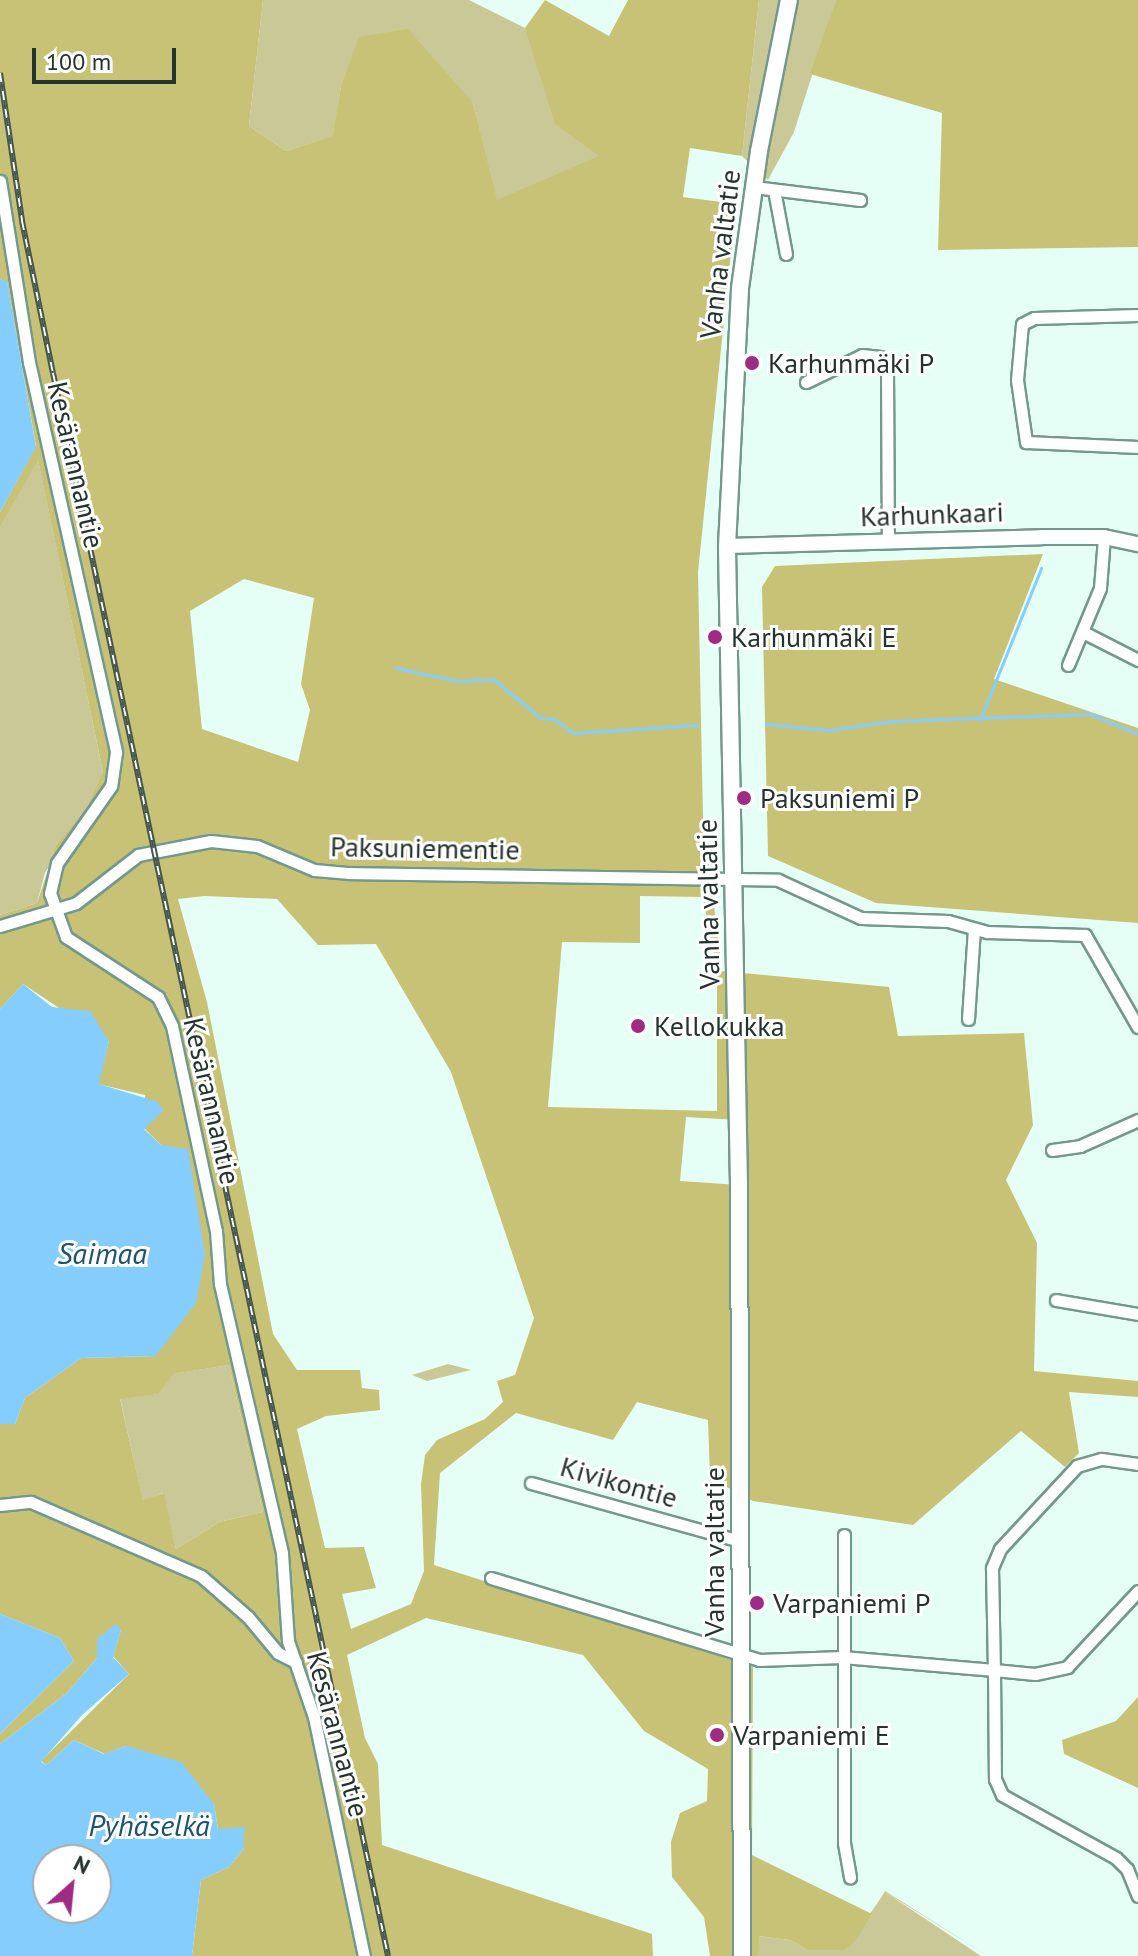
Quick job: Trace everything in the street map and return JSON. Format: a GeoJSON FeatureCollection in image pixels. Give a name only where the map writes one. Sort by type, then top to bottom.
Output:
{"type":"FeatureCollection","features":[{"type":"Feature","properties":{"kind":"main road","name":"Vanha valtatie"},"geometry":{"type":"LineString","coordinates":[[742,1956],[733,880],[727,546],[732,384],[754,187],[789,0]]}},
{"type":"Feature","properties":{"kind":"street","name":"Kesärannantie"},"geometry":{"type":"LineString","coordinates":[[0,181],[29,362],[116,752],[111,786],[57,863],[50,893],[54,910],[77,947],[145,987],[168,1011],[216,1231],[220,1284],[282,1553],[287,1628],[314,1717],[364,1956]]}},
{"type":"Feature","properties":{"kind":"street"},"geometry":{"type":"LineString","coordinates":[[754,187],[860,200]]}},
{"type":"Feature","properties":{"kind":"street"},"geometry":{"type":"LineString","coordinates":[[774,190],[786,254]]}},
{"type":"Feature","properties":{"kind":"street"},"geometry":{"type":"LineString","coordinates":[[1138,315],[1034,318],[1022,324],[1017,380],[1026,442],[1138,447]]}},
{"type":"Feature","properties":{"kind":"street"},"geometry":{"type":"LineString","coordinates":[[806,382],[862,355],[880,357],[887,369],[888,540]]}},
{"type":"Feature","properties":{"kind":"street"},"geometry":{"type":"LineString","coordinates":[[1068,665],[1103,575],[1104,537]]}},
{"type":"Feature","properties":{"kind":"street","name":"Karhunkaari"},"geometry":{"type":"LineString","coordinates":[[727,546],[1104,537],[1138,544]]}},
{"type":"Feature","properties":{"kind":"street"},"geometry":{"type":"LineString","coordinates":[[1083,632],[1138,660]]}},
{"type":"Feature","properties":{"kind":"street","name":"Paksuniementie"},"geometry":{"type":"LineString","coordinates":[[0,926],[54,910],[92,893],[138,855],[211,841],[257,846],[314,870],[350,873],[778,880],[861,918],[948,921],[974,929],[1085,935],[1138,1027]]}},
{"type":"Feature","properties":{"kind":"street"},"geometry":{"type":"LineString","coordinates":[[968,1019],[974,929]]}},
{"type":"Feature","properties":{"kind":"street"},"geometry":{"type":"LineString","coordinates":[[1052,1150],[1080,1146],[1138,1120]]}},
{"type":"Feature","properties":{"kind":"street"},"geometry":{"type":"LineString","coordinates":[[1056,1300],[1138,1314]]}},
{"type":"Feature","properties":{"kind":"street"},"geometry":{"type":"LineString","coordinates":[[1138,1464],[1101,1459],[1077,1466],[1000,1549],[992,1568],[995,1779],[1002,1795],[1116,1858],[1127,1869],[1138,1896]]}},
{"type":"Feature","properties":{"kind":"street","name":"Kivikontie"},"geometry":{"type":"LineString","coordinates":[[531,1483],[740,1541]]}},
{"type":"Feature","properties":{"kind":"street"},"geometry":{"type":"LineString","coordinates":[[0,1505],[31,1502],[201,1576],[248,1617],[278,1653],[296,1662]]}},
{"type":"Feature","properties":{"kind":"street"},"geometry":{"type":"LineString","coordinates":[[844,1535],[844,1843],[850,1877]]}},
{"type":"Feature","properties":{"kind":"street"},"geometry":{"type":"LineString","coordinates":[[491,1578],[740,1655],[842,1657],[1035,1674],[1067,1667],[1138,1591]]}},
{"type":"Feature","properties":{"kind":"shaded area"},"geometry":{"type":"Polygon","coordinates":[[[0,0],[263,0],[249,126],[286,151],[333,136],[341,86],[359,37],[408,29],[473,103],[497,200],[599,156],[555,124],[525,28],[545,0],[609,36],[628,0],[759,0],[742,156],[690,148],[683,197],[736,204],[698,572],[703,817],[722,971],[889,987],[898,1036],[1024,1033],[1033,1125],[1006,1180],[1037,1243],[1034,1371],[1138,1381],[1138,1397],[1069,1392],[1079,1453],[1065,1467],[1021,1431],[913,1525],[753,1501],[710,1478],[708,1420],[637,1402],[613,1440],[516,1413],[440,1473],[434,1565],[753,1667],[752,1855],[872,1914],[856,1940],[845,1950],[807,1950],[790,1940],[759,1936],[758,1956],[710,1956],[704,1917],[672,1877],[671,1842],[680,1813],[707,1801],[708,1769],[644,1731],[583,1655],[426,1618],[347,1655],[365,1738],[378,1764],[382,1845],[652,1934],[653,1956],[192,1956],[201,1880],[229,1867],[244,1848],[218,1829],[214,1804],[126,1746],[105,1754],[74,1740],[46,1765],[41,1761],[129,1674],[113,1656],[121,1630],[67,1693],[0,1744],[0,1734],[74,1661],[60,1638],[0,1614],[0,1424],[15,1424],[25,1398],[81,1358],[156,1356],[161,1145],[144,1128],[145,1095],[98,1084],[109,1041],[23,984],[0,1009],[0,915],[37,903],[56,846],[87,808],[103,772],[38,460],[0,528],[0,512],[36,446],[7,282],[0,279],[0,0]],[[244,579],[190,611],[202,729],[298,762],[310,710],[301,684],[314,598],[244,579]],[[205,896],[178,899],[207,1002],[273,1334],[297,1370],[360,1370],[362,1388],[379,1390],[380,1410],[326,1416],[297,1429],[325,1548],[364,1547],[376,1588],[342,1594],[351,1629],[411,1604],[424,1571],[421,1484],[425,1455],[437,1440],[485,1419],[503,1402],[497,1381],[515,1375],[534,1318],[451,1072],[376,944],[318,945],[277,899],[205,896]],[[640,896],[640,943],[562,942],[548,1107],[717,1111],[717,974],[703,897],[640,896]],[[686,1117],[680,1181],[739,1185],[738,1120],[686,1117]],[[229,1365],[173,1374],[159,1394],[120,1399],[143,1500],[164,1493],[176,1549],[219,1522],[263,1512],[229,1365]]]}},
{"type":"Feature","properties":{"kind":"shaded area"},"geometry":{"type":"Polygon","coordinates":[[[263,0],[469,0],[525,28],[540,65],[600,157],[496,201],[473,103],[341,86],[334,136],[286,151],[249,126],[263,0]]]}},
{"type":"Feature","properties":{"kind":"shaded area"},"geometry":{"type":"Polygon","coordinates":[[[759,0],[836,0],[794,132],[768,180],[742,156],[759,0]]]}},
{"type":"Feature","properties":{"kind":"shaded area"},"geometry":{"type":"Polygon","coordinates":[[[836,0],[1138,0],[1138,247],[938,250],[942,113],[810,74],[836,0]]]}},
{"type":"Feature","properties":{"kind":"shaded area"},"geometry":{"type":"Polygon","coordinates":[[[38,459],[103,772],[97,793],[45,873],[37,903],[0,915],[0,528],[38,459]]]}},
{"type":"Feature","properties":{"kind":"shaded area"},"geometry":{"type":"Polygon","coordinates":[[[1043,554],[994,679],[1138,728],[1138,923],[876,903],[768,856],[762,587],[775,566],[1043,554]]]}},
{"type":"Feature","properties":{"kind":"shaded area"},"geometry":{"type":"Polygon","coordinates":[[[448,1364],[471,1370],[427,1381],[412,1375],[448,1364]]]}},
{"type":"Feature","properties":{"kind":"shaded area"},"geometry":{"type":"Polygon","coordinates":[[[229,1365],[263,1512],[219,1522],[176,1549],[163,1493],[143,1501],[120,1398],[159,1394],[172,1374],[229,1365]]]}},
{"type":"Feature","properties":{"kind":"shaded area"},"geometry":{"type":"Polygon","coordinates":[[[1138,1697],[1138,1788],[1064,1754],[1062,1740],[1116,1721],[1138,1697]]]}},
{"type":"Feature","properties":{"kind":"shaded area"},"geometry":{"type":"Polygon","coordinates":[[[885,1891],[988,1956],[885,1892],[876,1907],[885,1891]]]}},
{"type":"Feature","properties":{"kind":"shaded area"},"geometry":{"type":"Polygon","coordinates":[[[885,1892],[981,1956],[758,1956],[758,1936],[790,1940],[807,1950],[845,1950],[885,1892]]]}},
{"type":"Feature","properties":{"kind":"water"},"geometry":{"type":"Polygon","coordinates":[[[0,279],[7,281],[36,447],[0,512],[0,279]]]}},
{"type":"Feature","properties":{"kind":"water","name":"Saimaa"},"geometry":{"type":"Polygon","coordinates":[[[23,984],[52,1007],[90,1011],[109,1041],[99,1084],[158,1102],[163,1111],[144,1129],[161,1145],[188,1149],[205,1255],[196,1303],[156,1356],[81,1358],[25,1398],[15,1424],[0,1424],[0,1009],[23,984]]]}},
{"type":"Feature","properties":{"kind":"water"},"geometry":{"type":"Polygon","coordinates":[[[0,1614],[60,1638],[74,1661],[0,1734],[0,1614]]]}},
{"type":"Feature","properties":{"kind":"water","name":"Pyhäselkä"},"geometry":{"type":"Polygon","coordinates":[[[116,1624],[121,1630],[113,1657],[129,1674],[82,1715],[41,1762],[46,1765],[74,1740],[104,1754],[126,1746],[181,1762],[214,1804],[218,1829],[244,1827],[244,1848],[229,1867],[201,1880],[192,1956],[0,1956],[0,1744],[67,1693],[97,1658],[97,1639],[116,1624]]]}},
{"type":"Feature","properties":{"kind":"waterway"},"geometry":{"type":"LineString","coordinates":[[980,720],[1041,568]]}},
{"type":"Feature","properties":{"kind":"waterway"},"geometry":{"type":"LineString","coordinates":[[396,668],[458,681],[493,679],[541,718],[554,719],[573,733],[698,725]]}},
{"type":"Feature","properties":{"kind":"waterway"},"geometry":{"type":"LineString","coordinates":[[766,724],[830,730],[892,721],[1090,714],[1138,734]]}},
{"type":"Feature","properties":{"kind":"railway"},"geometry":{"type":"LineString","coordinates":[[0,73],[22,221],[53,373],[388,1956]]}},
{"type":"Feature","properties":{"kind":"place","name":"Karhunmäki P"},"geometry":{"type":"Point","coordinates":[752,363]}},
{"type":"Feature","properties":{"kind":"place","name":"Karhunmäki E"},"geometry":{"type":"Point","coordinates":[715,637]}},
{"type":"Feature","properties":{"kind":"place","name":"Paksuniemi P"},"geometry":{"type":"Point","coordinates":[744,798]}},
{"type":"Feature","properties":{"kind":"place","name":"Kellokukka"},"geometry":{"type":"Point","coordinates":[638,1026]}},
{"type":"Feature","properties":{"kind":"place","name":"Varpaniemi P"},"geometry":{"type":"Point","coordinates":[757,1603]}},
{"type":"Feature","properties":{"kind":"place","name":"Varpaniemi E"},"geometry":{"type":"Point","coordinates":[717,1735]}}]}
